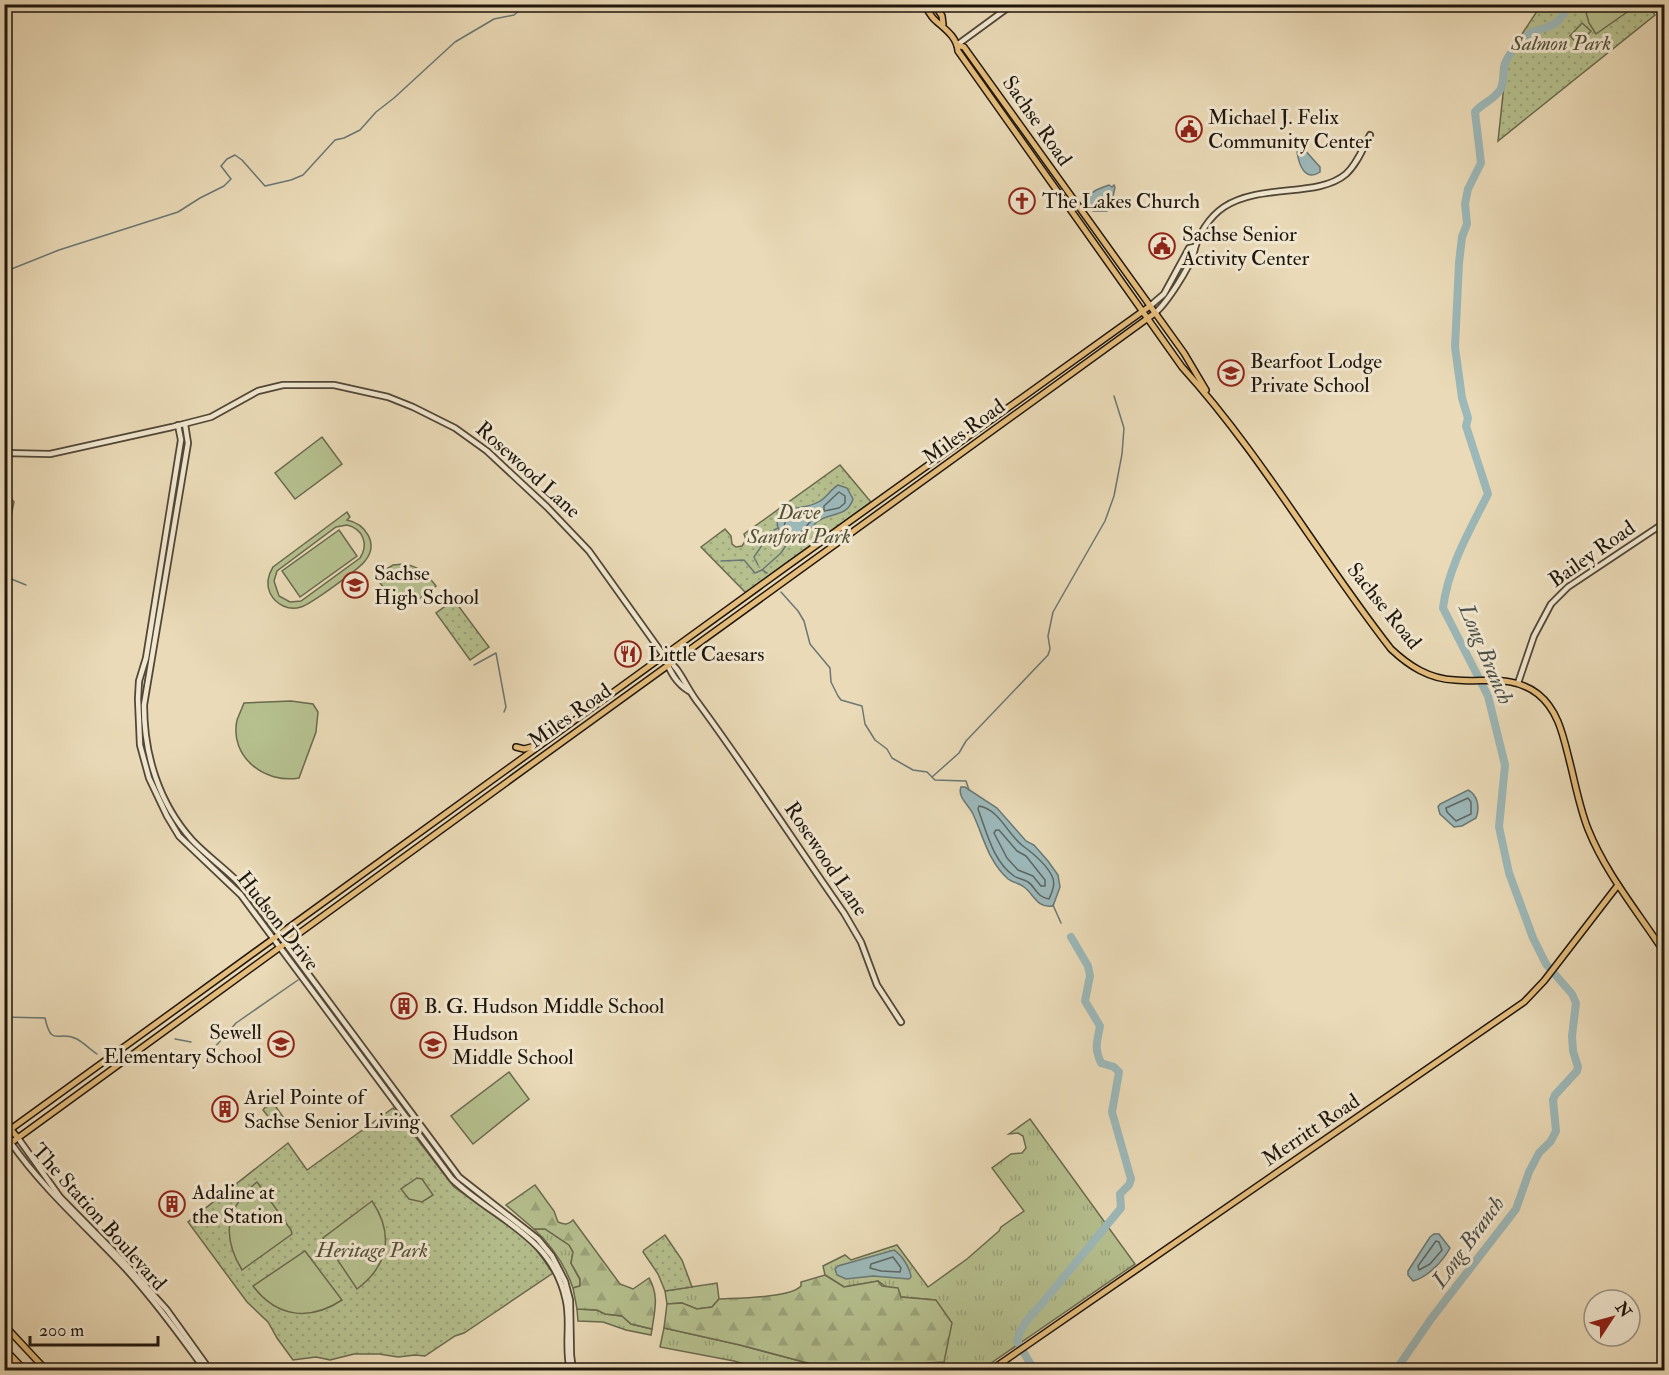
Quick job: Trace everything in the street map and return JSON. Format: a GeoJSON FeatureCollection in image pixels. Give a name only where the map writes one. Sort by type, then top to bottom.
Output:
{"type":"FeatureCollection","features":[{"type":"Feature","properties":{"kind":"highway"},"geometry":{"type":"LineString","coordinates":[[4,1350],[24,1371]]}},
{"type":"Feature","properties":{"kind":"main road","name":"Sachse Road"},"geometry":{"type":"LineString","coordinates":[[924,4],[936,21],[943,24]]}},
{"type":"Feature","properties":{"kind":"main road","name":"Sachse Road"},"geometry":{"type":"LineString","coordinates":[[934,4],[942,16],[943,24],[957,45],[957,51],[1182,367],[1211,398]]}},
{"type":"Feature","properties":{"kind":"main road","name":"Sachse Road"},"geometry":{"type":"LineString","coordinates":[[957,45],[964,47],[1184,353],[1211,398],[1392,649],[1407,663],[1425,673],[1443,679],[1469,681],[1496,679],[1518,683],[1540,696],[1560,727],[1588,830],[1618,885],[1665,952]]}},
{"type":"Feature","properties":{"kind":"main road","name":"Miles Road"},"geometry":{"type":"LineString","coordinates":[[4,1134],[1150,306]]}},
{"type":"Feature","properties":{"kind":"main road","name":"Miles Road"},"geometry":{"type":"LineString","coordinates":[[4,1148],[1155,313]]}},
{"type":"Feature","properties":{"kind":"main road"},"geometry":{"type":"LineString","coordinates":[[1006,408],[1012,417]]}},
{"type":"Feature","properties":{"kind":"main road"},"geometry":{"type":"LineString","coordinates":[[786,567],[793,576]]}},
{"type":"Feature","properties":{"kind":"main road"},"geometry":{"type":"LineString","coordinates":[[516,747],[529,748],[544,742]]}},
{"type":"Feature","properties":{"kind":"main road","name":"Merritt Road"},"geometry":{"type":"LineString","coordinates":[[991,1371],[1524,1002],[1544,981],[1618,885]]}},
{"type":"Feature","properties":{"kind":"main road"},"geometry":{"type":"LineString","coordinates":[[343,889],[349,897]]}},
{"type":"Feature","properties":{"kind":"main road"},"geometry":{"type":"LineString","coordinates":[[4,1121],[18,1138]]}},
{"type":"Feature","properties":{"kind":"main road"},"geometry":{"type":"LineString","coordinates":[[4,1134],[11,1143]]}},
{"type":"Feature","properties":{"kind":"main road"},"geometry":{"type":"LineString","coordinates":[[4,1325],[46,1371]]}},
{"type":"Feature","properties":{"kind":"street"},"geometry":{"type":"LineString","coordinates":[[957,45],[1013,4]]}},
{"type":"Feature","properties":{"kind":"street"},"geometry":{"type":"LineString","coordinates":[[1655,4],[1665,18]]}},
{"type":"Feature","properties":{"kind":"street"},"geometry":{"type":"LineString","coordinates":[[1155,313],[1168,300],[1203,229],[1222,208],[1233,202],[1260,194],[1317,187],[1334,182],[1347,173],[1370,135]]}},
{"type":"Feature","properties":{"kind":"street"},"geometry":{"type":"LineString","coordinates":[[1150,306],[1164,294],[1189,248],[1194,247]]}},
{"type":"Feature","properties":{"kind":"street","name":"Rosewood Lane"},"geometry":{"type":"LineString","coordinates":[[4,453],[50,454],[185,424],[211,417],[258,391],[301,383],[357,389],[388,397],[436,417],[487,451],[569,528],[589,551],[663,656],[681,686],[689,691],[723,736],[844,913],[861,942],[877,985],[902,1022]]}},
{"type":"Feature","properties":{"kind":"street","name":"Hudson Drive"},"geometry":{"type":"LineString","coordinates":[[185,424],[188,443],[153,659],[145,690],[144,724],[147,748],[161,793],[192,840],[238,882],[452,1179],[462,1189],[524,1233],[548,1258],[559,1277],[567,1304],[567,1357],[571,1371]]}},
{"type":"Feature","properties":{"kind":"street","name":"Hudson Drive"},"geometry":{"type":"LineString","coordinates":[[178,425],[181,441],[146,658],[139,681],[140,745],[144,764],[158,799],[180,836],[230,883],[276,937]]}},
{"type":"Feature","properties":{"kind":"street","name":"Bailey Road"},"geometry":{"type":"LineString","coordinates":[[1518,683],[1534,636],[1551,604],[1568,587],[1665,524]]}},
{"type":"Feature","properties":{"kind":"street","name":"The Station Boulevard"},"geometry":{"type":"LineString","coordinates":[[18,1138],[60,1197],[122,1259],[167,1310],[210,1371]]}},
{"type":"Feature","properties":{"kind":"street","name":"The Station Boulevard"},"geometry":{"type":"LineString","coordinates":[[11,1143],[42,1184],[125,1269],[164,1314],[205,1371]]}},
{"type":"Feature","properties":{"kind":"green space"},"geometry":{"type":"Polygon","coordinates":[[[1584,4],[1637,5],[1596,34],[1589,23],[1584,4]]]}},
{"type":"Feature","properties":{"kind":"green space","name":"Salmon Park"},"geometry":{"type":"Polygon","coordinates":[[[1541,5],[1648,5],[1655,15],[1498,141],[1507,57],[1541,5]]]}},
{"type":"Feature","properties":{"kind":"green space"},"geometry":{"type":"Polygon","coordinates":[[[1582,23],[1591,31],[1578,44],[1570,36],[1582,23]]]}},
{"type":"Feature","properties":{"kind":"green space"},"geometry":{"type":"Polygon","coordinates":[[[322,437],[342,464],[295,499],[275,473],[322,437]]]}},
{"type":"Feature","properties":{"kind":"green space","name":"Dave Sanford Park"},"geometry":{"type":"Polygon","coordinates":[[[840,465],[871,502],[746,593],[701,547],[725,529],[731,536],[732,544],[736,547],[742,546],[746,540],[744,534],[840,465]]]}},
{"type":"Feature","properties":{"kind":"green space"},"geometry":{"type":"Polygon","coordinates":[[[5,492],[14,502],[5,545],[5,492]]]}},
{"type":"Feature","properties":{"kind":"green space"},"geometry":{"type":"Polygon","coordinates":[[[347,512],[350,517],[347,520],[365,530],[370,542],[369,555],[361,565],[301,607],[279,604],[273,597],[268,583],[273,567],[347,512]],[[347,525],[336,527],[277,571],[274,581],[279,596],[290,602],[301,601],[360,558],[364,542],[361,534],[347,525]]]}},
{"type":"Feature","properties":{"kind":"green space"},"geometry":{"type":"Polygon","coordinates":[[[339,530],[357,556],[300,597],[282,571],[339,530]]]}},
{"type":"Feature","properties":{"kind":"green space"},"geometry":{"type":"Polygon","coordinates":[[[404,564],[422,571],[436,586],[404,610],[399,609],[375,576],[393,565],[404,564]]]}},
{"type":"Feature","properties":{"kind":"green space"},"geometry":{"type":"Polygon","coordinates":[[[454,600],[489,647],[470,660],[436,613],[454,600]]]}},
{"type":"Feature","properties":{"kind":"green space"},"geometry":{"type":"Polygon","coordinates":[[[291,701],[313,704],[318,712],[316,732],[299,778],[286,779],[274,777],[252,765],[239,746],[236,733],[237,720],[244,703],[291,701]]]}},
{"type":"Feature","properties":{"kind":"green space"},"geometry":{"type":"Polygon","coordinates":[[[509,1072],[529,1099],[473,1144],[451,1116],[509,1072]]]}},
{"type":"Feature","properties":{"kind":"green space"},"geometry":{"type":"Polygon","coordinates":[[[271,1100],[286,1121],[277,1128],[263,1110],[271,1100]]]}},
{"type":"Feature","properties":{"kind":"green space","name":"Heritage Park"},"geometry":{"type":"Polygon","coordinates":[[[393,1108],[454,1187],[520,1234],[536,1249],[553,1273],[464,1333],[455,1336],[425,1356],[354,1354],[330,1360],[316,1357],[293,1360],[268,1322],[247,1302],[188,1222],[288,1143],[307,1170],[393,1108]]]}},
{"type":"Feature","properties":{"kind":"green space"},"geometry":{"type":"Polygon","coordinates":[[[1030,1119],[1135,1264],[981,1370],[888,1370],[892,1365],[944,1362],[935,1300],[901,1297],[878,1281],[844,1287],[825,1275],[823,1266],[845,1255],[851,1260],[897,1245],[928,1287],[967,1259],[1001,1227],[1024,1211],[992,1168],[1011,1154],[1022,1153],[1026,1148],[1023,1136],[1018,1133],[1009,1134],[1030,1119]]]}},
{"type":"Feature","properties":{"kind":"green space"},"geometry":{"type":"Polygon","coordinates":[[[417,1178],[422,1179],[433,1195],[422,1202],[409,1199],[401,1189],[417,1178]]]}},
{"type":"Feature","properties":{"kind":"green space"},"geometry":{"type":"Polygon","coordinates":[[[257,1182],[292,1234],[242,1270],[231,1245],[230,1223],[239,1202],[257,1182]]]}},
{"type":"Feature","properties":{"kind":"green space"},"geometry":{"type":"Polygon","coordinates":[[[535,1185],[554,1211],[558,1222],[566,1224],[573,1220],[620,1284],[633,1289],[649,1278],[655,1297],[652,1329],[631,1324],[622,1316],[605,1314],[597,1310],[577,1309],[573,1288],[580,1286],[580,1279],[571,1263],[573,1252],[569,1245],[545,1229],[534,1229],[506,1205],[535,1185]]]}},
{"type":"Feature","properties":{"kind":"green space"},"geometry":{"type":"Polygon","coordinates":[[[372,1201],[383,1225],[385,1248],[376,1270],[357,1289],[323,1238],[372,1201]]]}},
{"type":"Feature","properties":{"kind":"green space"},"geometry":{"type":"Polygon","coordinates":[[[534,1229],[545,1229],[569,1245],[573,1252],[571,1263],[580,1280],[580,1286],[573,1288],[557,1256],[534,1229]]]}},
{"type":"Feature","properties":{"kind":"green space"},"geometry":{"type":"Polygon","coordinates":[[[665,1235],[682,1260],[692,1287],[665,1291],[658,1274],[643,1252],[665,1235]]]}},
{"type":"Feature","properties":{"kind":"green space"},"geometry":{"type":"Polygon","coordinates":[[[305,1251],[342,1300],[318,1311],[294,1313],[273,1305],[262,1297],[253,1286],[305,1251]]]}},
{"type":"Feature","properties":{"kind":"green space"},"geometry":{"type":"Polygon","coordinates":[[[825,1275],[844,1287],[878,1281],[882,1286],[898,1288],[901,1297],[936,1300],[952,1323],[944,1362],[892,1365],[888,1370],[834,1370],[664,1328],[667,1304],[682,1303],[697,1309],[712,1307],[719,1299],[763,1297],[786,1293],[801,1286],[801,1282],[825,1275]]]}},
{"type":"Feature","properties":{"kind":"green space"},"geometry":{"type":"Polygon","coordinates":[[[717,1283],[719,1299],[712,1307],[697,1309],[682,1303],[667,1304],[665,1291],[717,1283]]]}},
{"type":"Feature","properties":{"kind":"green space"},"geometry":{"type":"Polygon","coordinates":[[[577,1309],[597,1310],[605,1314],[622,1316],[631,1324],[652,1329],[651,1335],[603,1322],[578,1321],[577,1309]]]}},
{"type":"Feature","properties":{"kind":"green space"},"geometry":{"type":"Polygon","coordinates":[[[664,1328],[834,1370],[764,1370],[734,1361],[660,1347],[664,1328]]]}},
{"type":"Feature","properties":{"kind":"water"},"geometry":{"type":"Polygon","coordinates":[[[1303,148],[1320,167],[1320,172],[1315,175],[1304,171],[1299,162],[1297,152],[1303,148]]]}},
{"type":"Feature","properties":{"kind":"water"},"geometry":{"type":"Polygon","coordinates":[[[1109,185],[1115,187],[1111,206],[1107,211],[1093,211],[1086,200],[1093,192],[1109,185]]]}},
{"type":"Feature","properties":{"kind":"water"},"geometry":{"type":"Polygon","coordinates":[[[838,485],[847,488],[853,499],[847,509],[817,522],[800,542],[788,542],[778,528],[777,521],[788,511],[820,501],[838,485]]]}},
{"type":"Feature","properties":{"kind":"water"},"geometry":{"type":"Polygon","coordinates":[[[961,787],[965,787],[997,808],[1026,841],[1034,845],[1048,861],[1058,875],[1060,887],[1053,906],[1039,903],[1027,890],[1001,872],[987,849],[973,814],[962,798],[961,787]]]}},
{"type":"Feature","properties":{"kind":"water"},"geometry":{"type":"Polygon","coordinates":[[[1468,790],[1477,802],[1476,818],[1462,826],[1454,827],[1440,814],[1438,807],[1468,790]]]}},
{"type":"Feature","properties":{"kind":"water"},"geometry":{"type":"Polygon","coordinates":[[[1434,1234],[1439,1234],[1450,1248],[1434,1268],[1413,1281],[1408,1271],[1434,1234]]]}},
{"type":"Feature","properties":{"kind":"water"},"geometry":{"type":"Polygon","coordinates":[[[894,1250],[907,1266],[911,1277],[909,1279],[873,1276],[846,1279],[837,1275],[835,1269],[838,1266],[894,1250]]]}},
{"type":"Feature","properties":{"kind":"waterway"},"geometry":{"type":"LineString","coordinates":[[4,272],[59,250],[178,212],[224,186],[231,179],[221,166],[235,155],[265,186],[303,175],[335,140],[360,130],[376,112],[455,42],[494,19],[514,15],[527,4]]}},
{"type":"Feature","properties":{"kind":"waterway","name":"Long Branch"},"geometry":{"type":"LineString","coordinates":[[1396,1370],[1431,1319],[1516,1209],[1529,1172],[1539,1153],[1551,1141],[1556,1131],[1553,1100],[1555,1095],[1578,1067],[1573,1051],[1572,1036],[1576,1003],[1572,994],[1546,964],[1533,938],[1509,873],[1499,827],[1505,765],[1488,696],[1443,608],[1455,563],[1488,494],[1466,426],[1468,418],[1462,398],[1455,347],[1459,263],[1462,237],[1467,224],[1465,204],[1468,189],[1481,163],[1475,112],[1500,90],[1505,63],[1517,46],[1528,35],[1559,21],[1568,4]]}},
{"type":"Feature","properties":{"kind":"waterway"},"geometry":{"type":"LineString","coordinates":[[969,790],[966,781],[935,780],[932,777],[959,753],[966,741],[1048,655],[1050,649],[1048,636],[1053,612],[1105,521],[1114,496],[1122,454],[1124,428],[1114,396]]}},
{"type":"Feature","properties":{"kind":"waterway"},"geometry":{"type":"LineString","coordinates":[[774,530],[778,528]]}},
{"type":"Feature","properties":{"kind":"waterway"},"geometry":{"type":"LineString","coordinates":[[758,565],[754,557],[771,532]]}},
{"type":"Feature","properties":{"kind":"waterway"},"geometry":{"type":"LineString","coordinates":[[767,573],[762,570],[781,553],[788,542]]}},
{"type":"Feature","properties":{"kind":"waterway"},"geometry":{"type":"LineString","coordinates":[[721,561],[744,560],[755,573],[762,570]]}},
{"type":"Feature","properties":{"kind":"waterway"},"geometry":{"type":"LineString","coordinates":[[4,576],[26,585]]}},
{"type":"Feature","properties":{"kind":"waterway"},"geometry":{"type":"LineString","coordinates":[[781,592],[804,621],[810,644],[830,668],[831,682],[841,700],[862,706],[865,724],[875,740],[887,749],[892,758],[913,770],[927,772],[932,777]]}},
{"type":"Feature","properties":{"kind":"waterway"},"geometry":{"type":"LineString","coordinates":[[474,665],[496,653],[506,707],[504,712]]}},
{"type":"Feature","properties":{"kind":"waterway"},"geometry":{"type":"LineString","coordinates":[[1053,905],[1061,923]]}},
{"type":"Feature","properties":{"kind":"waterway"},"geometry":{"type":"LineString","coordinates":[[1034,1370],[1017,1341],[1021,1331],[1029,1318],[1121,1208],[1120,1194],[1129,1185],[1131,1179],[1112,1112],[1119,1072],[1114,1067],[1101,1063],[1097,1053],[1100,1026],[1085,1001],[1090,976],[1088,966],[1071,937]]}},
{"type":"Feature","properties":{"kind":"waterway"},"geometry":{"type":"LineString","coordinates":[[214,1048],[236,1023],[298,980]]}},
{"type":"Feature","properties":{"kind":"waterway"},"geometry":{"type":"LineString","coordinates":[[4,1017],[45,1018],[53,1036],[70,1036],[97,1054]]}},
{"type":"Feature","properties":{"kind":"waterway"},"geometry":{"type":"LineString","coordinates":[[175,1039],[191,1042]]}},
{"type":"Feature","properties":{"kind":"place","name":"Michael J. Felix Community Center"},"geometry":{"type":"Point","coordinates":[1189,129]}},
{"type":"Feature","properties":{"kind":"place","name":"The Lakes Church"},"geometry":{"type":"Point","coordinates":[1022,201]}},
{"type":"Feature","properties":{"kind":"place","name":"Sachse Senior Activity Center"},"geometry":{"type":"Point","coordinates":[1162,246]}},
{"type":"Feature","properties":{"kind":"place","name":"Bearfoot Lodge Private School"},"geometry":{"type":"Point","coordinates":[1231,373]}},
{"type":"Feature","properties":{"kind":"place","name":"Sachse High School"},"geometry":{"type":"Point","coordinates":[355,585]}},
{"type":"Feature","properties":{"kind":"place","name":"Little Caesars"},"geometry":{"type":"Point","coordinates":[628,654]}},
{"type":"Feature","properties":{"kind":"place","name":"B. G. Hudson Middle School"},"geometry":{"type":"Point","coordinates":[404,1006]}},
{"type":"Feature","properties":{"kind":"place","name":"Sewell Elementary School"},"geometry":{"type":"Point","coordinates":[281,1044]}},
{"type":"Feature","properties":{"kind":"place","name":"Hudson Middle School"},"geometry":{"type":"Point","coordinates":[433,1045]}},
{"type":"Feature","properties":{"kind":"place","name":"Ariel Pointe of Sachse Senior Living"},"geometry":{"type":"Point","coordinates":[225,1109]}},
{"type":"Feature","properties":{"kind":"place","name":"Adaline at the Station"},"geometry":{"type":"Point","coordinates":[172,1204]}}]}
